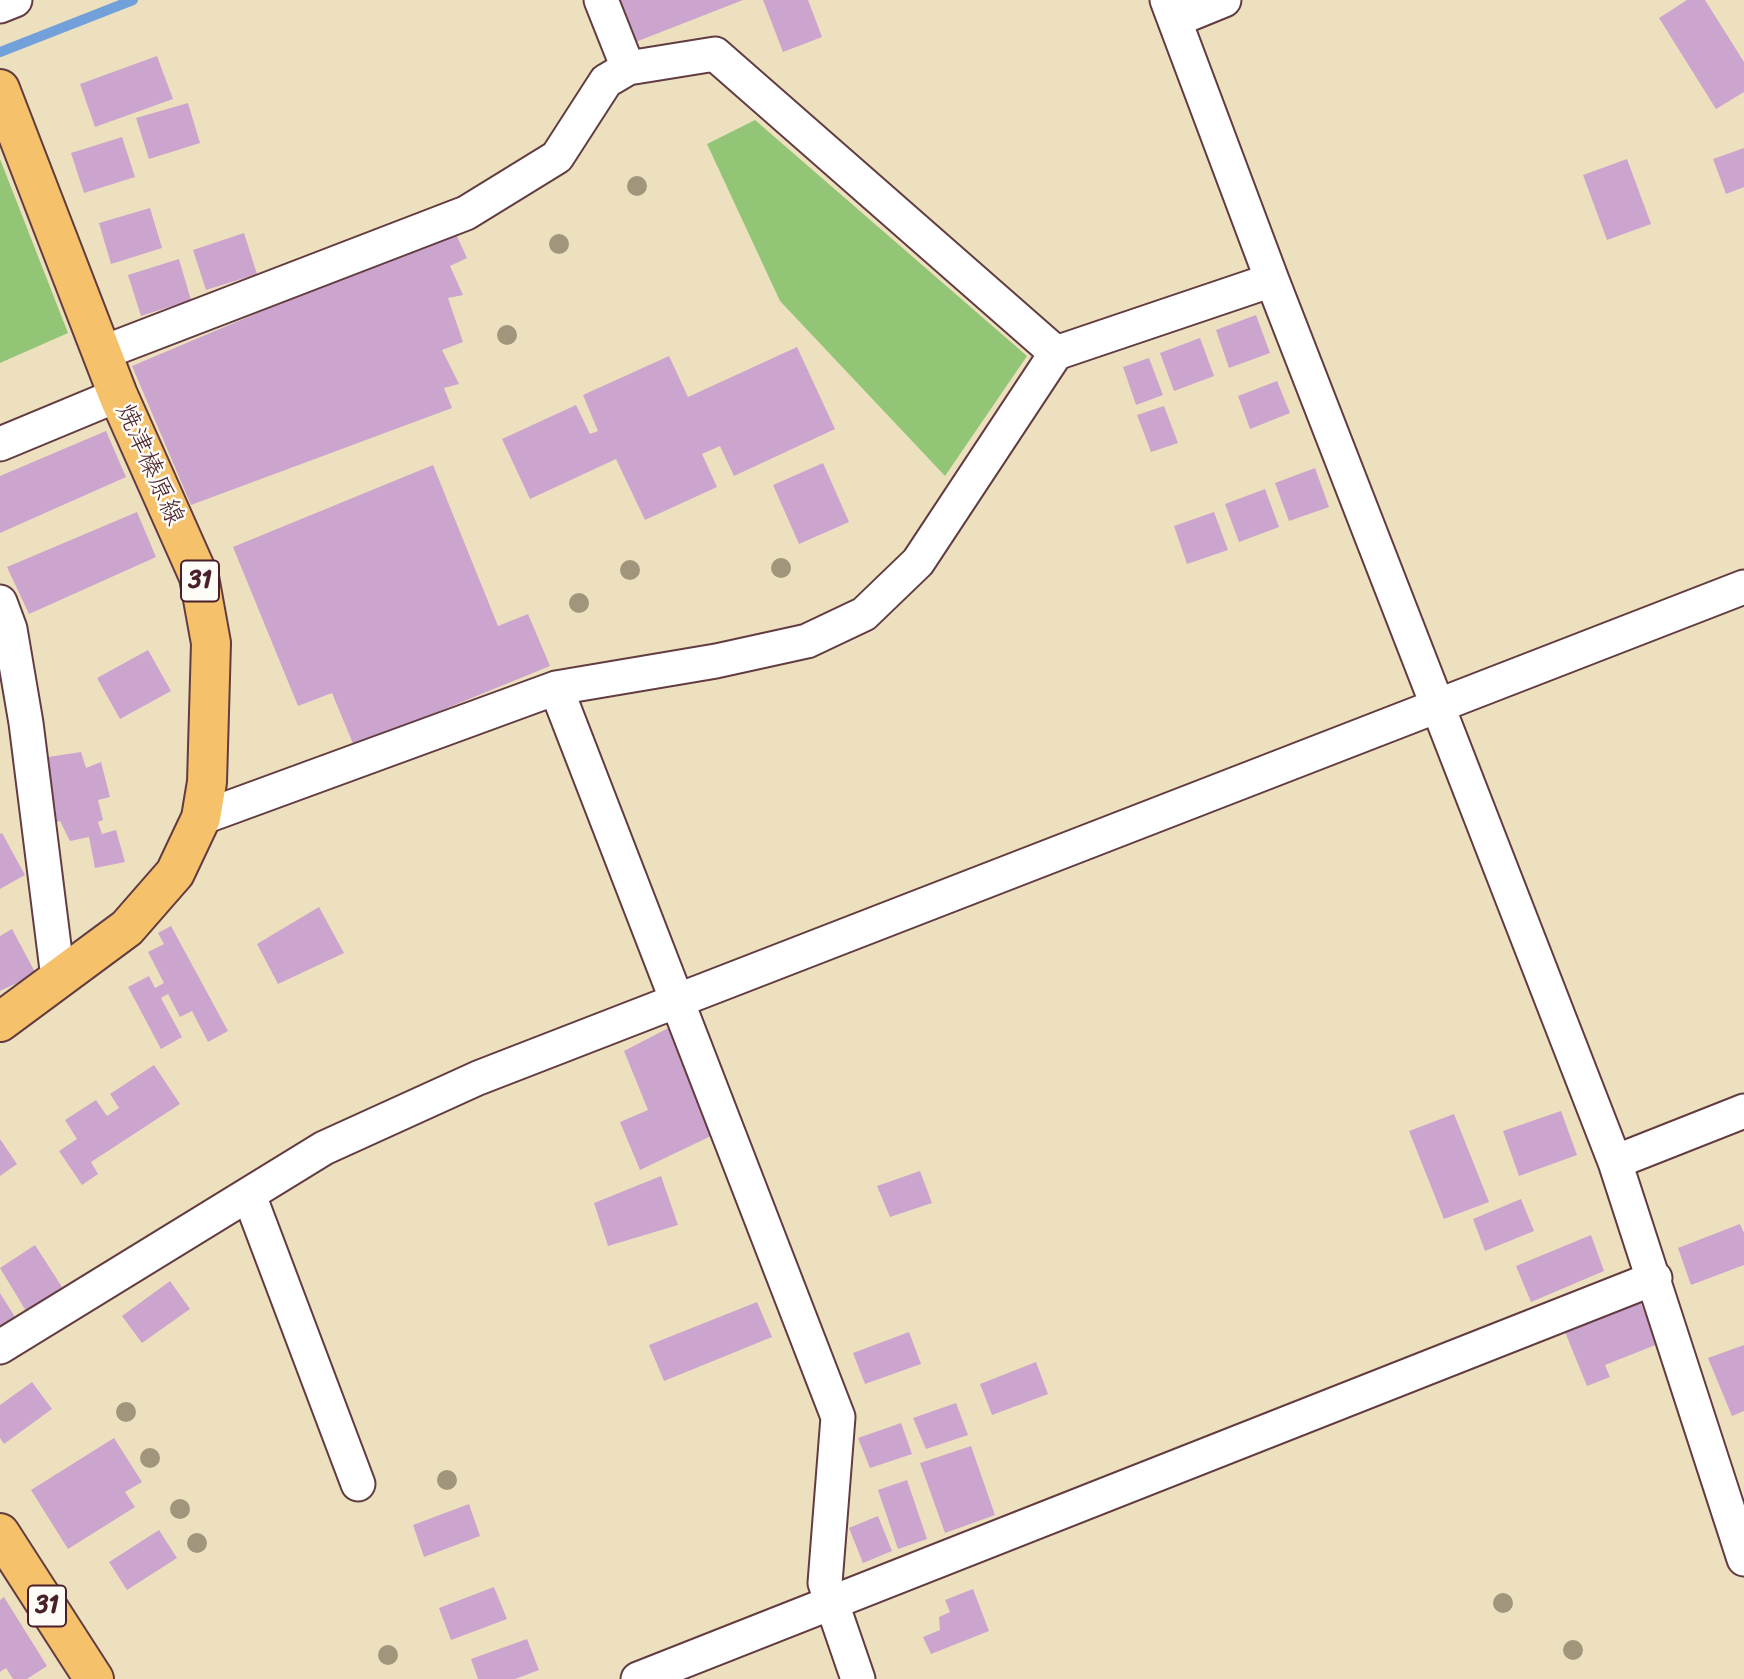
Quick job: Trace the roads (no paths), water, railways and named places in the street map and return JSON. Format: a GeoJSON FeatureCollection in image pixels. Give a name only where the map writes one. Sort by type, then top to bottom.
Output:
{"type":"FeatureCollection","features":[{"type":"Feature","properties":{"kind":"main road","name":"焼津榛原線"},"geometry":{"type":"LineString","coordinates":[[0,89],[118,394],[199,577],[211,643],[207,782],[201,818],[175,873],[127,928],[0,1022]]}},
{"type":"Feature","properties":{"kind":"main road","name":"31"},"geometry":{"type":"LineString","coordinates":[[0,1533],[94,1679]]}},
{"type":"Feature","properties":{"kind":"street"},"geometry":{"type":"LineString","coordinates":[[0,6],[15,0]]}},
{"type":"Feature","properties":{"kind":"street"},"geometry":{"type":"LineString","coordinates":[[601,0],[628,68]]}},
{"type":"Feature","properties":{"kind":"street"},"geometry":{"type":"LineString","coordinates":[[1224,0],[1171,10],[1272,280],[1615,1162],[1655,1278],[1744,1559]]}},
{"type":"Feature","properties":{"kind":"street"},"geometry":{"type":"LineString","coordinates":[[102,353],[466,213],[556,157],[606,81],[628,68],[715,54],[1056,353]]}},
{"type":"Feature","properties":{"kind":"street"},"geometry":{"type":"LineString","coordinates":[[201,818],[556,688],[716,661],[807,641],[864,614],[918,562],[1056,353],[1272,280]]}},
{"type":"Feature","properties":{"kind":"street"},"geometry":{"type":"LineString","coordinates":[[0,444],[118,394]]}},
{"type":"Feature","properties":{"kind":"street"},"geometry":{"type":"LineString","coordinates":[[0,1347],[324,1148],[454,1088],[1744,587]]}},
{"type":"Feature","properties":{"kind":"street"},"geometry":{"type":"LineString","coordinates":[[0,601],[10,629],[26,723],[58,978]]}},
{"type":"Feature","properties":{"kind":"street"},"geometry":{"type":"LineString","coordinates":[[556,688],[838,1417],[825,1583],[858,1679]]}},
{"type":"Feature","properties":{"kind":"street"},"geometry":{"type":"LineString","coordinates":[[1615,1162],[1744,1111]]}},
{"type":"Feature","properties":{"kind":"street"},"geometry":{"type":"LineString","coordinates":[[248,1195],[358,1484]]}},
{"type":"Feature","properties":{"kind":"street"},"geometry":{"type":"LineString","coordinates":[[638,1679],[1655,1278]]}},
{"type":"Feature","properties":{"kind":"waterway"},"geometry":{"type":"LineString","coordinates":[[0,52],[133,0]]}}]}
